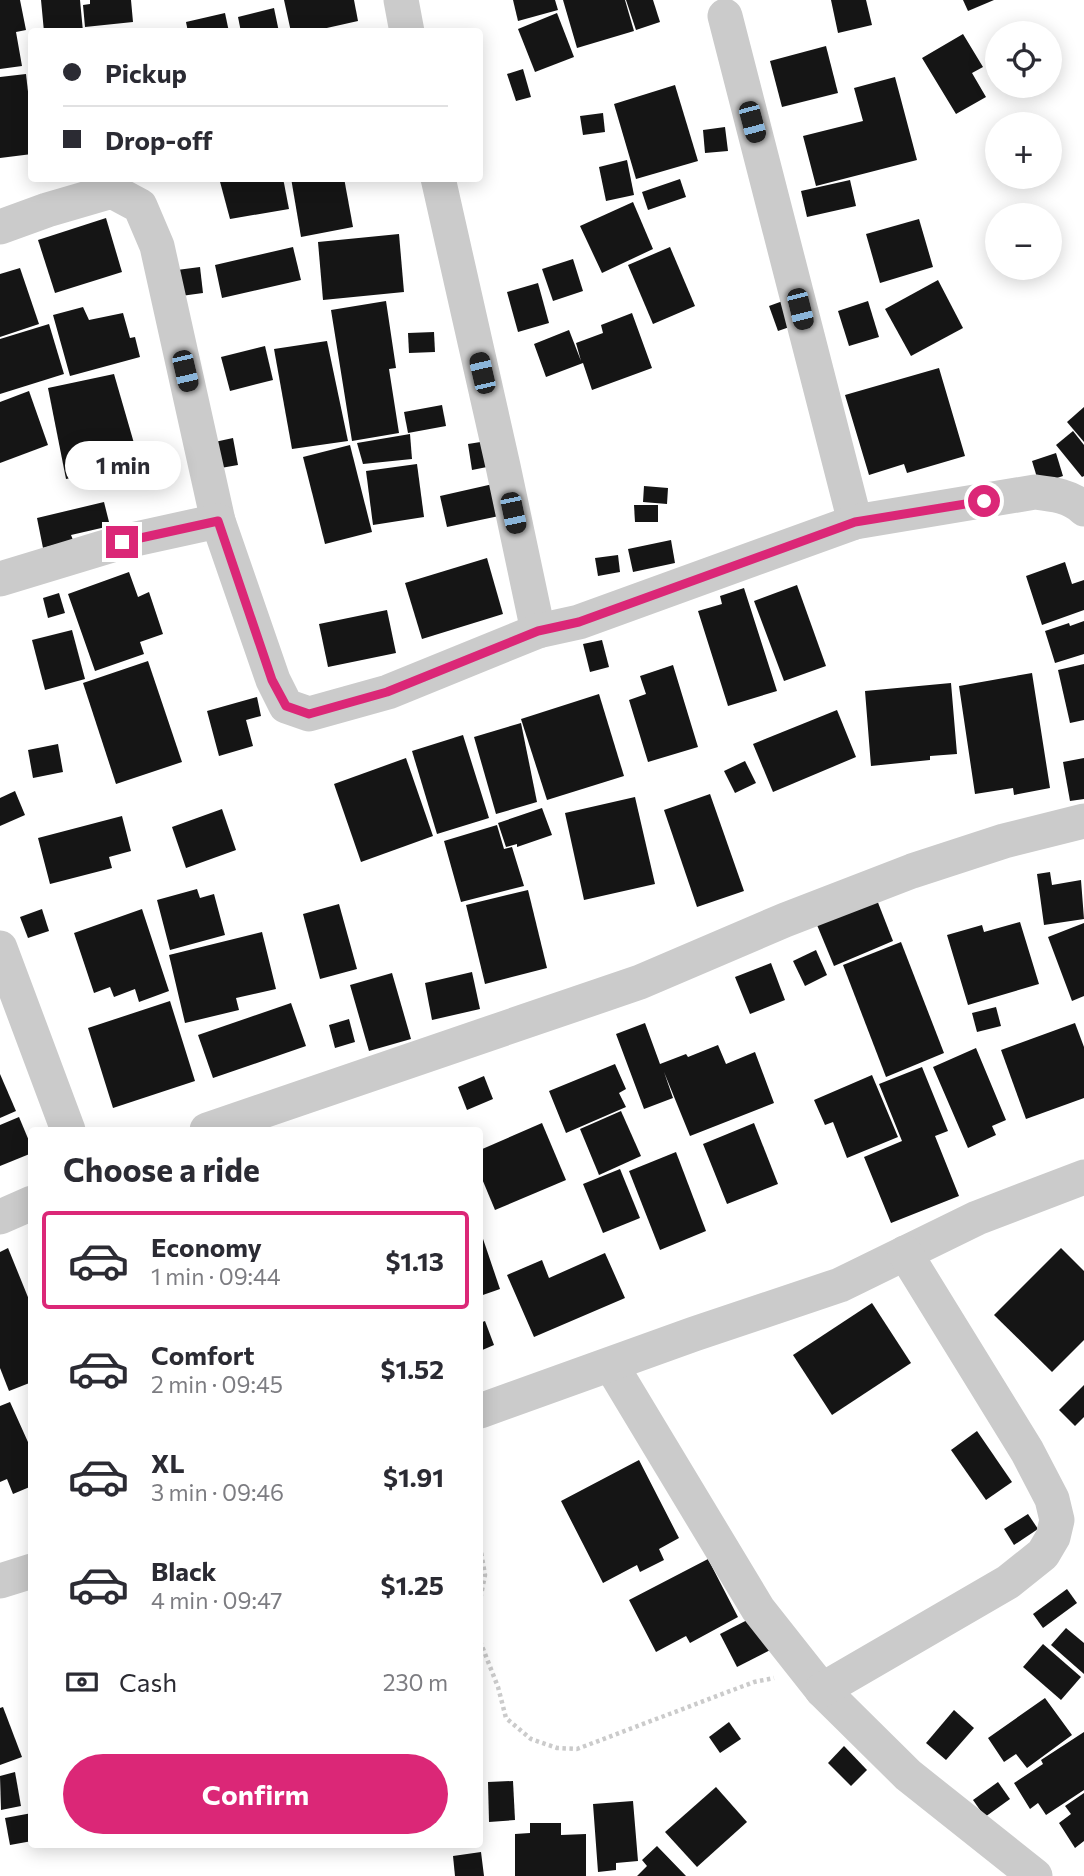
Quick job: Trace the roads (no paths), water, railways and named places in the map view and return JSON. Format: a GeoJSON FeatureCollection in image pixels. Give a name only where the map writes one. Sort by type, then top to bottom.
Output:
{"type":"FeatureCollection","features":[{"type":"Feature","properties":{"kind":"street"},"geometry":{"type":"LineString","coordinates":[[401,0],[406,28]]}},
{"type":"Feature","properties":{"kind":"street"},"geometry":{"type":"LineString","coordinates":[[724,16],[855,522]]}},
{"type":"Feature","properties":{"kind":"street"},"geometry":{"type":"LineString","coordinates":[[439,182],[538,631]]}},
{"type":"Feature","properties":{"kind":"street"},"geometry":{"type":"LineString","coordinates":[[0,228],[47,210],[112,191],[140,206],[157,246],[218,521],[272,680],[286,706],[309,714],[387,692],[538,631],[579,622],[855,522],[1035,492],[1057,494],[1078,503],[1084,509]]}},
{"type":"Feature","properties":{"kind":"street"},"geometry":{"type":"LineString","coordinates":[[0,579],[122,542],[218,521]]}},
{"type":"Feature","properties":{"kind":"street"},"geometry":{"type":"LineString","coordinates":[[216,1127],[640,982],[785,920],[912,871],[1004,841],[1084,821]]}},
{"type":"Feature","properties":{"kind":"street"},"geometry":{"type":"LineString","coordinates":[[0,948],[67,1127]]}},
{"type":"Feature","properties":{"kind":"street"},"geometry":{"type":"LineString","coordinates":[[483,1409],[840,1285],[977,1218],[1084,1177]]}},
{"type":"Feature","properties":{"kind":"street"},"geometry":{"type":"LineString","coordinates":[[0,1217],[28,1205]]}},
{"type":"Feature","properties":{"kind":"street"},"geometry":{"type":"LineString","coordinates":[[821,1690],[1008,1582],[1043,1554],[1053,1537],[1057,1520],[1052,1499],[1027,1451],[905,1253]]}},
{"type":"Feature","properties":{"kind":"street"},"geometry":{"type":"LineString","coordinates":[[611,1365],[758,1609],[821,1690],[908,1775],[1035,1876]]}},
{"type":"Feature","properties":{"kind":"street"},"geometry":{"type":"LineString","coordinates":[[0,1581],[28,1572]]}}]}
